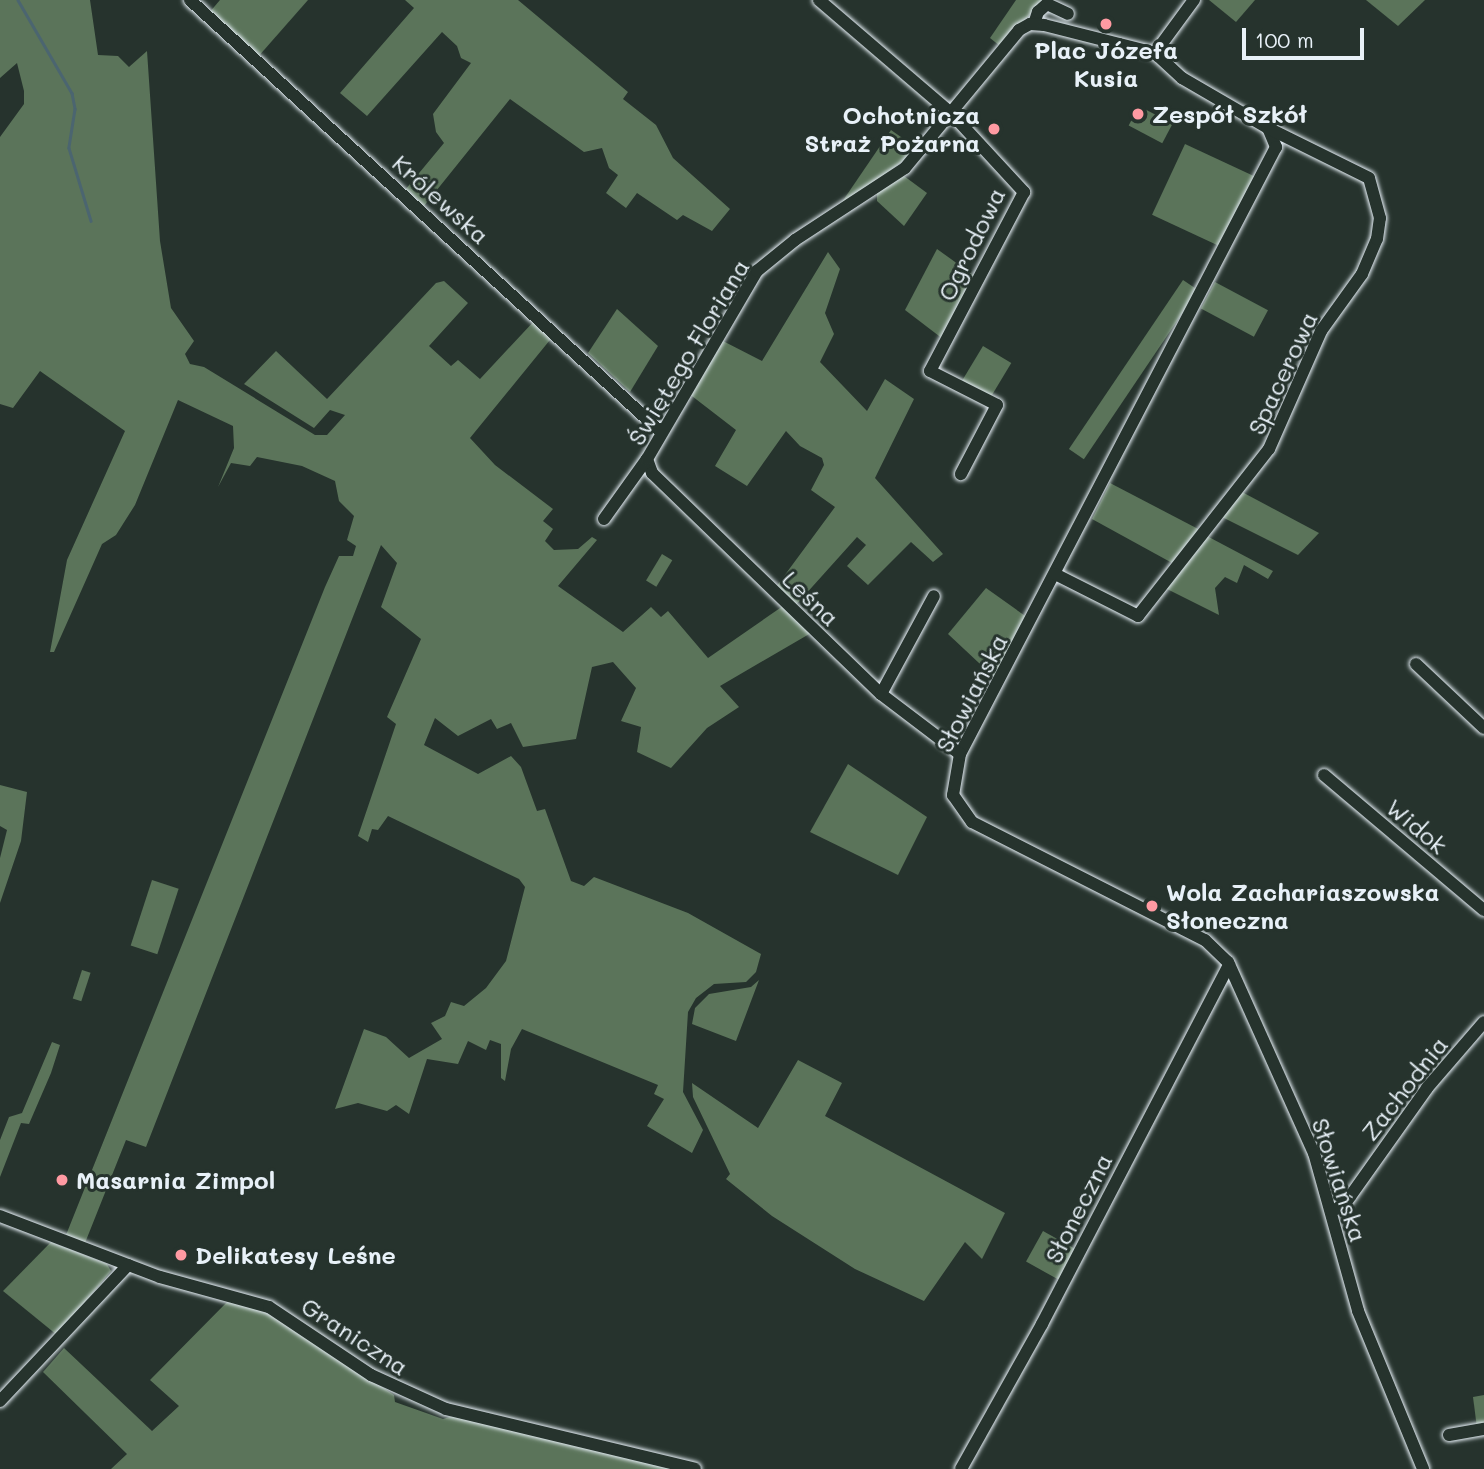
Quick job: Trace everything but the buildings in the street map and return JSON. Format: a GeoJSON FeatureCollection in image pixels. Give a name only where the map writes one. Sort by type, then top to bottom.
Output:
{"type":"FeatureCollection","features":[{"type":"Feature","properties":{"kind":"street","name":"Królewska"},"geometry":{"type":"LineString","coordinates":[[190,0],[592,364],[662,432]]}},
{"type":"Feature","properties":{"kind":"street"},"geometry":{"type":"LineString","coordinates":[[819,0],[951,113]]}},
{"type":"Feature","properties":{"kind":"street"},"geometry":{"type":"LineString","coordinates":[[1064,0],[1074,32]]}},
{"type":"Feature","properties":{"kind":"street"},"geometry":{"type":"LineString","coordinates":[[1155,53],[1194,0]]}},
{"type":"Feature","properties":{"kind":"street"},"geometry":{"type":"LineString","coordinates":[[1068,14],[1051,4],[1045,4],[1034,24],[1155,53],[1182,78],[1268,128]]}},
{"type":"Feature","properties":{"kind":"street","name":"Świętego Floriana"},"geometry":{"type":"LineString","coordinates":[[604,519],[647,459],[757,271],[795,240],[905,169],[1013,36],[1034,24]]}},
{"type":"Feature","properties":{"kind":"street","name":"Ogrodowa"},"geometry":{"type":"LineString","coordinates":[[951,113],[1024,192],[930,371],[997,405],[961,474]]}},
{"type":"Feature","properties":{"kind":"street","name":"Słowiańska"},"geometry":{"type":"LineString","coordinates":[[1268,128],[1276,148],[960,754],[953,795],[956,805],[972,822],[1205,940],[1229,965],[1314,1153],[1358,1311],[1423,1469]]}},
{"type":"Feature","properties":{"kind":"street","name":"Spacerowa"},"geometry":{"type":"LineString","coordinates":[[1055,574],[1138,616],[1269,450],[1321,331],[1362,274],[1377,239],[1380,218],[1369,178],[1268,128]]}},
{"type":"Feature","properties":{"kind":"street","name":"Leśna"},"geometry":{"type":"LineString","coordinates":[[647,459],[652,473],[881,694],[960,754]]}},
{"type":"Feature","properties":{"kind":"street"},"geometry":{"type":"LineString","coordinates":[[881,694],[934,596]]}},
{"type":"Feature","properties":{"kind":"street"},"geometry":{"type":"LineString","coordinates":[[1416,664],[1484,728]]}},
{"type":"Feature","properties":{"kind":"street","name":"Widok"},"geometry":{"type":"LineString","coordinates":[[1324,775],[1484,910]]}},
{"type":"Feature","properties":{"kind":"street","name":"Słoneczna"},"geometry":{"type":"LineString","coordinates":[[961,1469],[1042,1324],[1229,965]]}},
{"type":"Feature","properties":{"kind":"street","name":"Zachodnia"},"geometry":{"type":"LineString","coordinates":[[1332,1211],[1344,1205],[1427,1088],[1484,1022]]}},
{"type":"Feature","properties":{"kind":"street","name":"Graniczna"},"geometry":{"type":"LineString","coordinates":[[0,1216],[128,1265],[269,1307],[382,1381],[446,1409],[695,1469]]}},
{"type":"Feature","properties":{"kind":"street"},"geometry":{"type":"LineString","coordinates":[[0,1401],[128,1265]]}},
{"type":"Feature","properties":{"kind":"street"},"geometry":{"type":"LineString","coordinates":[[1449,1435],[1484,1429]]}},
{"type":"Feature","properties":{"kind":"green space"},"geometry":{"type":"Polygon","coordinates":[[[0,0],[90,0],[98,55],[118,56],[129,67],[147,51],[160,241],[171,308],[194,341],[185,354],[190,364],[204,367],[315,435],[327,435],[345,415],[330,410],[314,428],[244,384],[276,351],[327,399],[436,283],[444,281],[468,303],[429,346],[451,366],[458,360],[480,379],[536,319],[554,335],[470,438],[495,465],[553,509],[543,521],[553,529],[545,541],[554,550],[578,549],[592,537],[597,540],[558,586],[623,632],[651,607],[661,617],[668,611],[708,658],[783,606],[811,633],[720,686],[739,707],[707,728],[671,768],[637,752],[641,727],[621,721],[636,688],[613,662],[592,667],[576,739],[523,747],[511,723],[497,729],[491,719],[458,736],[435,718],[424,745],[478,774],[511,756],[521,767],[537,811],[545,809],[571,881],[584,886],[594,877],[688,913],[761,954],[756,972],[746,982],[714,984],[696,998],[688,1012],[683,1092],[703,1130],[692,1153],[647,1126],[664,1099],[654,1094],[658,1085],[522,1029],[511,1049],[505,1081],[501,1078],[501,1044],[490,1040],[486,1050],[468,1041],[458,1064],[427,1059],[409,1114],[396,1105],[387,1111],[358,1103],[335,1109],[364,1029],[386,1037],[409,1058],[442,1039],[431,1023],[445,1016],[451,1002],[464,1006],[486,988],[506,961],[525,887],[519,879],[388,816],[378,830],[372,829],[368,842],[358,836],[396,724],[387,717],[421,639],[381,607],[397,563],[381,545],[146,1147],[126,1140],[85,1243],[66,1235],[325,587],[339,556],[353,556],[356,546],[347,540],[354,516],[339,501],[335,481],[302,466],[257,457],[250,466],[231,463],[218,487],[234,448],[233,426],[178,400],[135,505],[116,535],[102,544],[54,652],[50,652],[67,560],[125,431],[40,371],[13,408],[0,404],[0,137],[24,104],[24,91],[17,63],[0,78],[0,0]]]}},
{"type":"Feature","properties":{"kind":"green space"},"geometry":{"type":"Polygon","coordinates":[[[220,0],[308,0],[257,58],[209,13],[220,0]]]}},
{"type":"Feature","properties":{"kind":"green space"},"geometry":{"type":"Polygon","coordinates":[[[405,0],[518,0],[628,92],[623,99],[656,125],[673,158],[730,209],[712,231],[683,215],[677,220],[637,193],[626,208],[606,193],[618,175],[609,168],[602,148],[584,152],[510,99],[424,206],[405,190],[444,143],[436,132],[433,114],[471,63],[461,58],[457,46],[442,32],[367,116],[340,93],[414,8],[405,0]]]}},
{"type":"Feature","properties":{"kind":"green space"},"geometry":{"type":"Polygon","coordinates":[[[1016,0],[1044,0],[1000,46],[990,38],[1016,0]]]}},
{"type":"Feature","properties":{"kind":"green space"},"geometry":{"type":"Polygon","coordinates":[[[1209,0],[1255,0],[1236,22],[1209,0]]]}},
{"type":"Feature","properties":{"kind":"green space"},"geometry":{"type":"Polygon","coordinates":[[[1366,0],[1425,0],[1398,26],[1366,0]]]}},
{"type":"Feature","properties":{"kind":"green space"},"geometry":{"type":"Polygon","coordinates":[[[1139,106],[1173,124],[1162,143],[1129,125],[1139,106]]]}},
{"type":"Feature","properties":{"kind":"green space"},"geometry":{"type":"Polygon","coordinates":[[[891,130],[918,149],[846,205],[842,202],[891,130]]]}},
{"type":"Feature","properties":{"kind":"green space"},"geometry":{"type":"Polygon","coordinates":[[[1185,144],[1258,178],[1225,249],[1152,215],[1185,144]]]}},
{"type":"Feature","properties":{"kind":"green space"},"geometry":{"type":"Polygon","coordinates":[[[904,176],[927,193],[904,226],[877,201],[877,193],[904,176]]]}},
{"type":"Feature","properties":{"kind":"green space"},"geometry":{"type":"Polygon","coordinates":[[[937,249],[976,277],[943,339],[905,310],[937,249]]]}},
{"type":"Feature","properties":{"kind":"green space"},"geometry":{"type":"Polygon","coordinates":[[[828,252],[840,269],[825,313],[834,334],[820,362],[867,411],[885,379],[914,399],[875,478],[943,554],[933,562],[911,542],[868,585],[847,566],[866,545],[857,537],[795,606],[776,587],[835,507],[811,490],[824,465],[822,458],[800,446],[786,431],[747,486],[715,466],[736,430],[688,393],[721,340],[762,361],[828,252]]]}},
{"type":"Feature","properties":{"kind":"green space"},"geometry":{"type":"Polygon","coordinates":[[[1183,280],[1198,290],[1084,459],[1069,449],[1183,280]]]}},
{"type":"Feature","properties":{"kind":"green space"},"geometry":{"type":"Polygon","coordinates":[[[1215,282],[1268,310],[1254,337],[1201,308],[1215,282]]]}},
{"type":"Feature","properties":{"kind":"green space"},"geometry":{"type":"Polygon","coordinates":[[[617,309],[658,346],[630,392],[588,353],[617,309]]]}},
{"type":"Feature","properties":{"kind":"green space"},"geometry":{"type":"Polygon","coordinates":[[[983,346],[1011,363],[989,400],[961,383],[983,346]]]}},
{"type":"Feature","properties":{"kind":"green space"},"geometry":{"type":"Polygon","coordinates":[[[1110,483],[1202,531],[1174,564],[1092,519],[1110,483]]]}},
{"type":"Feature","properties":{"kind":"green space"},"geometry":{"type":"Polygon","coordinates":[[[1242,492],[1319,533],[1298,555],[1222,517],[1242,492]]]}},
{"type":"Feature","properties":{"kind":"green space"},"geometry":{"type":"Polygon","coordinates":[[[1205,535],[1273,571],[1268,579],[1244,565],[1237,583],[1225,577],[1215,588],[1219,615],[1163,587],[1205,535]]]}},
{"type":"Feature","properties":{"kind":"green space"},"geometry":{"type":"Polygon","coordinates":[[[662,554],[672,560],[656,587],[646,581],[662,554]]]}},
{"type":"Feature","properties":{"kind":"green space"},"geometry":{"type":"Polygon","coordinates":[[[986,588],[1028,618],[995,678],[948,634],[986,588]]]}},
{"type":"Feature","properties":{"kind":"green space"},"geometry":{"type":"Polygon","coordinates":[[[848,764],[927,817],[898,875],[810,832],[848,764]]]}},
{"type":"Feature","properties":{"kind":"green space"},"geometry":{"type":"Polygon","coordinates":[[[0,785],[27,792],[21,841],[0,903],[0,858],[7,830],[0,826],[0,785]]]}},
{"type":"Feature","properties":{"kind":"green space"},"geometry":{"type":"Polygon","coordinates":[[[152,880],[179,889],[157,954],[131,946],[152,880]]]}},
{"type":"Feature","properties":{"kind":"green space"},"geometry":{"type":"Polygon","coordinates":[[[82,970],[91,973],[81,1001],[73,999],[82,970]]]}},
{"type":"Feature","properties":{"kind":"green space"},"geometry":{"type":"Polygon","coordinates":[[[759,980],[736,1041],[692,1024],[695,1008],[709,994],[751,987],[759,980]]]}},
{"type":"Feature","properties":{"kind":"green space"},"geometry":{"type":"Polygon","coordinates":[[[52,1042],[60,1045],[51,1073],[29,1124],[21,1123],[0,1177],[0,1140],[9,1117],[22,1113],[52,1042]]]}},
{"type":"Feature","properties":{"kind":"green space"},"geometry":{"type":"Polygon","coordinates":[[[798,1060],[842,1083],[825,1116],[1005,1213],[982,1259],[965,1242],[924,1301],[855,1269],[772,1216],[726,1179],[730,1174],[693,1097],[692,1083],[758,1128],[798,1060]]]}},
{"type":"Feature","properties":{"kind":"green space"},"geometry":{"type":"Polygon","coordinates":[[[1043,1231],[1077,1250],[1060,1281],[1026,1262],[1043,1231]]]}},
{"type":"Feature","properties":{"kind":"green space"},"geometry":{"type":"Polygon","coordinates":[[[51,1242],[107,1264],[111,1271],[57,1335],[3,1291],[51,1242]]]}},
{"type":"Feature","properties":{"kind":"green space"},"geometry":{"type":"Polygon","coordinates":[[[229,1300],[275,1316],[394,1395],[395,1402],[443,1419],[456,1415],[672,1469],[111,1469],[127,1454],[43,1372],[64,1348],[152,1431],[179,1406],[150,1380],[229,1300]]]}},
{"type":"Feature","properties":{"kind":"green space"},"geometry":{"type":"Polygon","coordinates":[[[1484,1395],[1484,1427],[1477,1428],[1473,1397],[1484,1395]]]}},
{"type":"Feature","properties":{"kind":"waterway"},"geometry":{"type":"LineString","coordinates":[[18,0],[72,93],[75,109],[69,148],[91,221]]}},
{"type":"Feature","properties":{"kind":"place","name":"Plac Józefa Kusia"},"geometry":{"type":"Point","coordinates":[1106,24]}},
{"type":"Feature","properties":{"kind":"place","name":"Zespół Szkół"},"geometry":{"type":"Point","coordinates":[1138,114]}},
{"type":"Feature","properties":{"kind":"place","name":"Ochotnicza Straż Pożarna"},"geometry":{"type":"Point","coordinates":[994,129]}},
{"type":"Feature","properties":{"kind":"place","name":"Wola Zachariaszowska Słoneczna"},"geometry":{"type":"Point","coordinates":[1152,906]}},
{"type":"Feature","properties":{"kind":"place","name":"Masarnia Zimpol"},"geometry":{"type":"Point","coordinates":[62,1180]}},
{"type":"Feature","properties":{"kind":"place","name":"Delikatesy Leśne"},"geometry":{"type":"Point","coordinates":[181,1255]}}]}
